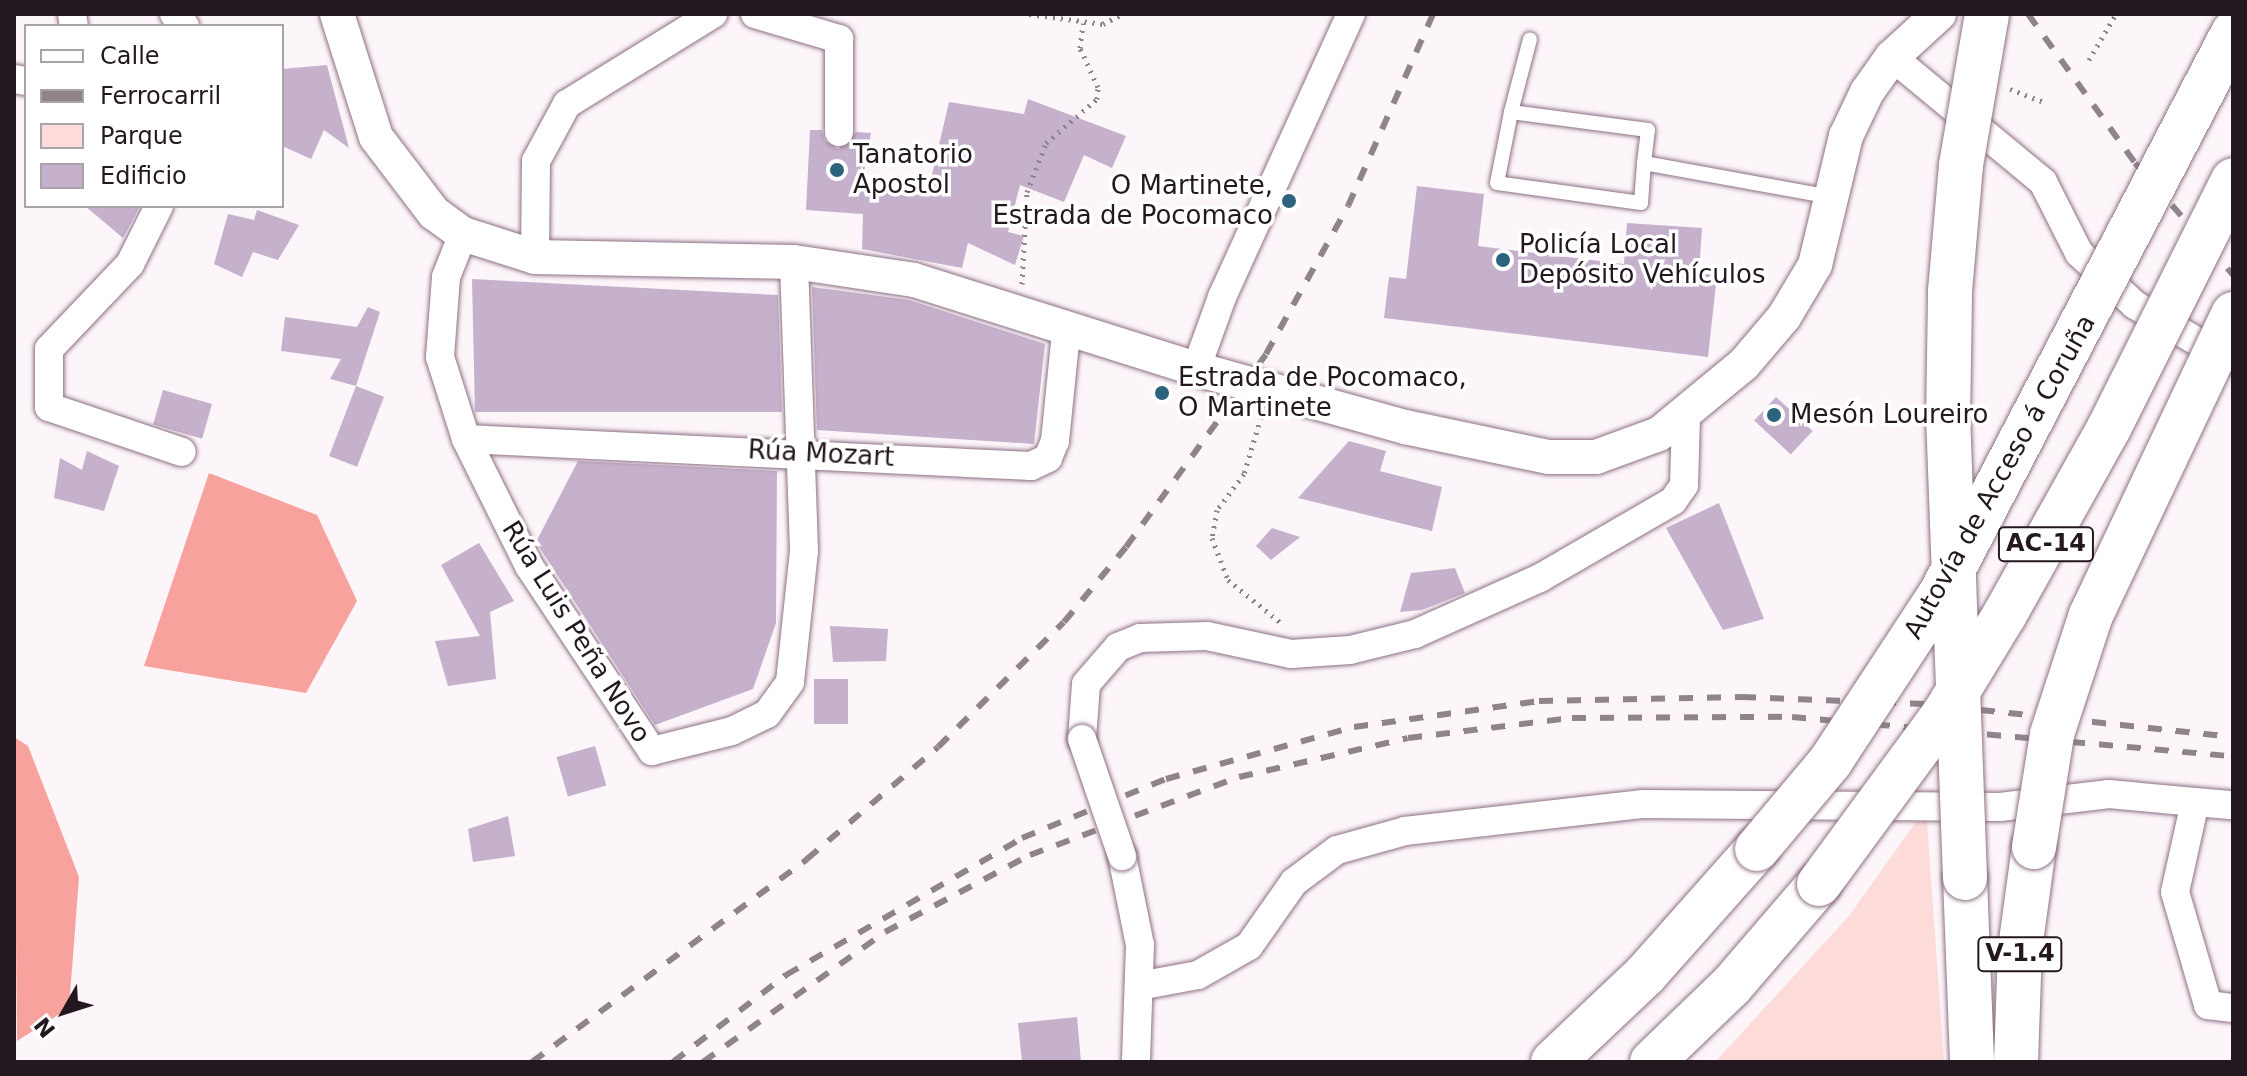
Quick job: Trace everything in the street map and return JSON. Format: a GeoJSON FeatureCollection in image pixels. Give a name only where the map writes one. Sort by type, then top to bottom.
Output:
{"type":"FeatureCollection","features":[{"type":"Feature","properties":{"kind":"highway","name":"V-1.4"},"geometry":{"type":"LineString","coordinates":[[1972,1062],[1948,422],[1950,291],[1961,165],[1987,14]]}},
{"type":"Feature","properties":{"kind":"highway","name":"Autovía de Acceso á Coruña"},"geometry":{"type":"LineString","coordinates":[[1553,1062],[1645,975],[1830,762],[1941,593],[2233,33]]}},
{"type":"Feature","properties":{"kind":"highway","name":"AC-14"},"geometry":{"type":"LineString","coordinates":[[1652,1062],[1732,985],[1819,884],[1935,727],[2013,601],[2109,428],[2233,180]]}},
{"type":"Feature","properties":{"kind":"highway","name":"V-1.4"},"geometry":{"type":"LineString","coordinates":[[2016,1062],[2020,949],[2052,734],[2091,615],[2233,314]]}},
{"type":"Feature","properties":{"kind":"street"},"geometry":{"type":"LineString","coordinates":[[337,14],[376,137],[434,213],[463,234],[535,257],[794,262],[914,280],[1066,333],[1267,389],[1549,457],[1596,457],[1633,447],[1686,418],[1725,384],[1784,317],[1815,265],[1846,136],[1892,57],[1939,14]]}},
{"type":"Feature","properties":{"kind":"street"},"geometry":{"type":"LineString","coordinates":[[535,257],[536,161],[567,104],[713,14]]}},
{"type":"Feature","properties":{"kind":"street"},"geometry":{"type":"LineString","coordinates":[[755,14],[839,39],[839,132]]}},
{"type":"Feature","properties":{"kind":"street"},"geometry":{"type":"LineString","coordinates":[[1196,369],[1222,297],[1351,14]]}},
{"type":"Feature","properties":{"kind":"street"},"geometry":{"type":"LineString","coordinates":[[1892,57],[2043,182],[2079,253],[2135,305],[2233,363]]}},
{"type":"Feature","properties":{"kind":"street"},"geometry":{"type":"LineString","coordinates":[[158,208],[130,264],[49,349],[49,407],[182,452]]}},
{"type":"Feature","properties":{"kind":"street","name":"Rúa Luis Peña Novo"},"geometry":{"type":"LineString","coordinates":[[463,234],[446,277],[440,357],[466,439],[529,566],[652,751],[755,720],[790,682],[804,550],[794,262]]}},
{"type":"Feature","properties":{"kind":"street","name":"Rúa Mozart"},"geometry":{"type":"LineString","coordinates":[[466,439],[801,452],[1031,466],[1048,458],[1055,441],[1066,333]]}},
{"type":"Feature","properties":{"kind":"street"},"geometry":{"type":"LineString","coordinates":[[1136,1062],[1139,986],[1135,900],[1082,739],[1086,684],[1118,647],[1140,638],[1207,636],[1317,654],[1384,643],[1459,616],[1658,513],[1684,485],[1686,418]]}},
{"type":"Feature","properties":{"kind":"street"},"geometry":{"type":"LineString","coordinates":[[1139,986],[1198,975],[1249,946],[1294,882],[1337,850],[1405,831],[1643,804],[2000,807],[2109,794],[2233,805]]}},
{"type":"Feature","properties":{"kind":"street"},"geometry":{"type":"LineString","coordinates":[[2195,802],[2175,892],[2208,1005],[2233,1008]]}},
{"type":"Feature","properties":{"kind":"lane"},"geometry":{"type":"LineString","coordinates":[[1511,112],[1648,130],[1641,203],[1497,183],[1511,112],[1530,39]]}},
{"type":"Feature","properties":{"kind":"lane"},"geometry":{"type":"LineString","coordinates":[[1644,163],[1832,197]]}},
{"type":"Feature","properties":{"kind":"path"},"geometry":{"type":"LineString","coordinates":[[1029,14],[1103,24],[1123,14]]}},
{"type":"Feature","properties":{"kind":"path"},"geometry":{"type":"LineString","coordinates":[[1103,24],[1105,14]]}},
{"type":"Feature","properties":{"kind":"path"},"geometry":{"type":"LineString","coordinates":[[2089,60],[2116,14]]}},
{"type":"Feature","properties":{"kind":"path"},"geometry":{"type":"LineString","coordinates":[[1017,316],[1027,192],[1046,143],[1097,99],[1098,87],[1080,48],[1083,23]]}},
{"type":"Feature","properties":{"kind":"path"},"geometry":{"type":"LineString","coordinates":[[1267,389],[1244,474],[1213,523],[1214,554],[1228,580],[1317,654]]}},
{"type":"Feature","properties":{"kind":"green space"},"geometry":{"type":"Polygon","coordinates":[[[1926,808],[1944,1062],[1715,1062],[1849,916],[1926,808]]]}},
{"type":"Feature","properties":{"kind":"shaded area"},"geometry":{"type":"Polygon","coordinates":[[[209,473],[317,515],[357,601],[306,693],[144,666],[209,473]]]}},
{"type":"Feature","properties":{"kind":"shaded area"},"geometry":{"type":"Polygon","coordinates":[[[14,737],[28,746],[79,877],[69,1008],[17,1041],[14,737]]]}},
{"type":"Feature","properties":{"kind":"building"},"geometry":{"type":"Polygon","coordinates":[[[327,65],[349,148],[324,130],[311,159],[284,147],[284,69],[327,65]]]}},
{"type":"Feature","properties":{"kind":"building"},"geometry":{"type":"Polygon","coordinates":[[[1028,99],[1126,136],[1112,168],[1084,155],[1064,202],[1020,185],[1008,232],[1024,236],[1015,265],[968,243],[962,268],[862,249],[863,214],[806,210],[810,130],[822,130],[825,141],[838,149],[856,132],[871,133],[862,185],[927,196],[949,102],[1024,114],[1028,99]]]}},
{"type":"Feature","properties":{"kind":"building","name":"Policía Local Depósito Vehículos"},"geometry":{"type":"Polygon","coordinates":[[[1417,186],[1484,194],[1478,246],[1624,264],[1627,223],[1702,228],[1699,273],[1717,275],[1708,357],[1384,318],[1389,277],[1406,279],[1417,186]]]}},
{"type":"Feature","properties":{"kind":"building"},"geometry":{"type":"Polygon","coordinates":[[[87,208],[139,208],[123,238],[87,208]]]}},
{"type":"Feature","properties":{"kind":"building"},"geometry":{"type":"Polygon","coordinates":[[[257,210],[299,225],[278,260],[253,252],[242,277],[214,264],[228,214],[254,220],[257,210]]]}},
{"type":"Feature","properties":{"kind":"building"},"geometry":{"type":"Polygon","coordinates":[[[472,279],[778,295],[782,412],[475,412],[472,279]]]}},
{"type":"Feature","properties":{"kind":"building"},"geometry":{"type":"Polygon","coordinates":[[[812,287],[909,300],[1045,344],[1034,444],[817,430],[812,287]]]}},
{"type":"Feature","properties":{"kind":"building"},"geometry":{"type":"Polygon","coordinates":[[[368,307],[380,312],[356,386],[330,379],[341,359],[281,351],[285,317],[357,327],[368,307]]]}},
{"type":"Feature","properties":{"kind":"building"},"geometry":{"type":"Polygon","coordinates":[[[356,386],[384,397],[357,467],[329,456],[356,386]]]}},
{"type":"Feature","properties":{"kind":"building"},"geometry":{"type":"Polygon","coordinates":[[[163,390],[212,404],[202,439],[153,425],[163,390]]]}},
{"type":"Feature","properties":{"kind":"building"},"geometry":{"type":"Polygon","coordinates":[[[1776,397],[1813,431],[1791,455],[1754,420],[1776,397]]]}},
{"type":"Feature","properties":{"kind":"building"},"geometry":{"type":"Polygon","coordinates":[[[1349,441],[1386,451],[1380,471],[1442,487],[1432,531],[1298,498],[1349,441]]]}},
{"type":"Feature","properties":{"kind":"building"},"geometry":{"type":"Polygon","coordinates":[[[87,451],[119,466],[104,511],[54,498],[60,458],[82,470],[87,451]]]}},
{"type":"Feature","properties":{"kind":"building"},"geometry":{"type":"Polygon","coordinates":[[[578,461],[777,471],[776,623],[753,689],[655,725],[536,542],[578,461]]]}},
{"type":"Feature","properties":{"kind":"building"},"geometry":{"type":"Polygon","coordinates":[[[1719,503],[1764,619],[1723,630],[1666,528],[1719,503]]]}},
{"type":"Feature","properties":{"kind":"building"},"geometry":{"type":"Polygon","coordinates":[[[1272,528],[1300,537],[1271,560],[1256,546],[1272,528]]]}},
{"type":"Feature","properties":{"kind":"building"},"geometry":{"type":"Polygon","coordinates":[[[479,543],[514,601],[490,612],[496,679],[448,686],[435,641],[480,636],[441,565],[479,543]]]}},
{"type":"Feature","properties":{"kind":"building"},"geometry":{"type":"Polygon","coordinates":[[[1455,568],[1465,593],[1422,610],[1400,612],[1411,573],[1455,568]]]}},
{"type":"Feature","properties":{"kind":"building"},"geometry":{"type":"Polygon","coordinates":[[[830,626],[888,629],[886,661],[833,662],[830,626]]]}},
{"type":"Feature","properties":{"kind":"building"},"geometry":{"type":"Polygon","coordinates":[[[814,679],[848,679],[848,724],[814,724],[814,679]]]}},
{"type":"Feature","properties":{"kind":"building"},"geometry":{"type":"Polygon","coordinates":[[[595,746],[606,785],[568,796],[557,757],[595,746]]]}},
{"type":"Feature","properties":{"kind":"building"},"geometry":{"type":"Polygon","coordinates":[[[508,816],[515,856],[473,862],[468,829],[508,816]]]}},
{"type":"Feature","properties":{"kind":"building"},"geometry":{"type":"Polygon","coordinates":[[[1077,1017],[1081,1062],[1022,1062],[1018,1023],[1077,1017]]]}},
{"type":"Feature","properties":{"kind":"railway"},"geometry":{"type":"LineString","coordinates":[[532,1062],[807,859],[938,747],[1064,622],[1126,547],[1266,354],[1348,206],[1433,14]]}},
{"type":"Feature","properties":{"kind":"railway"},"geometry":{"type":"LineString","coordinates":[[2028,14],[2135,163],[2233,275]]}},
{"type":"Feature","properties":{"kind":"railway"},"geometry":{"type":"LineString","coordinates":[[673,1062],[786,975],[1022,838],[1166,779],[1354,727],[1539,701],[1742,697],[1925,704],[2233,737]]}},
{"type":"Feature","properties":{"kind":"railway"},"geometry":{"type":"LineString","coordinates":[[703,1062],[885,932],[1030,855],[1239,777],[1408,738],[1572,718],[1792,717],[2233,756]]}},
{"type":"Feature","properties":{"kind":"place","name":"Tanatorio Apostol"},"geometry":{"type":"Point","coordinates":[837,170]}},
{"type":"Feature","properties":{"kind":"place","name":"O Martinete, Estrada de Pocomaco"},"geometry":{"type":"Point","coordinates":[1289,201]}},
{"type":"Feature","properties":{"kind":"place","name":"Policía Local Depósito Vehículos"},"geometry":{"type":"Point","coordinates":[1503,260]}},
{"type":"Feature","properties":{"kind":"place","name":"Estrada de Pocomaco, O Martinete"},"geometry":{"type":"Point","coordinates":[1162,393]}},
{"type":"Feature","properties":{"kind":"place","name":"Mesón Loureiro"},"geometry":{"type":"Point","coordinates":[1774,415]}}]}
